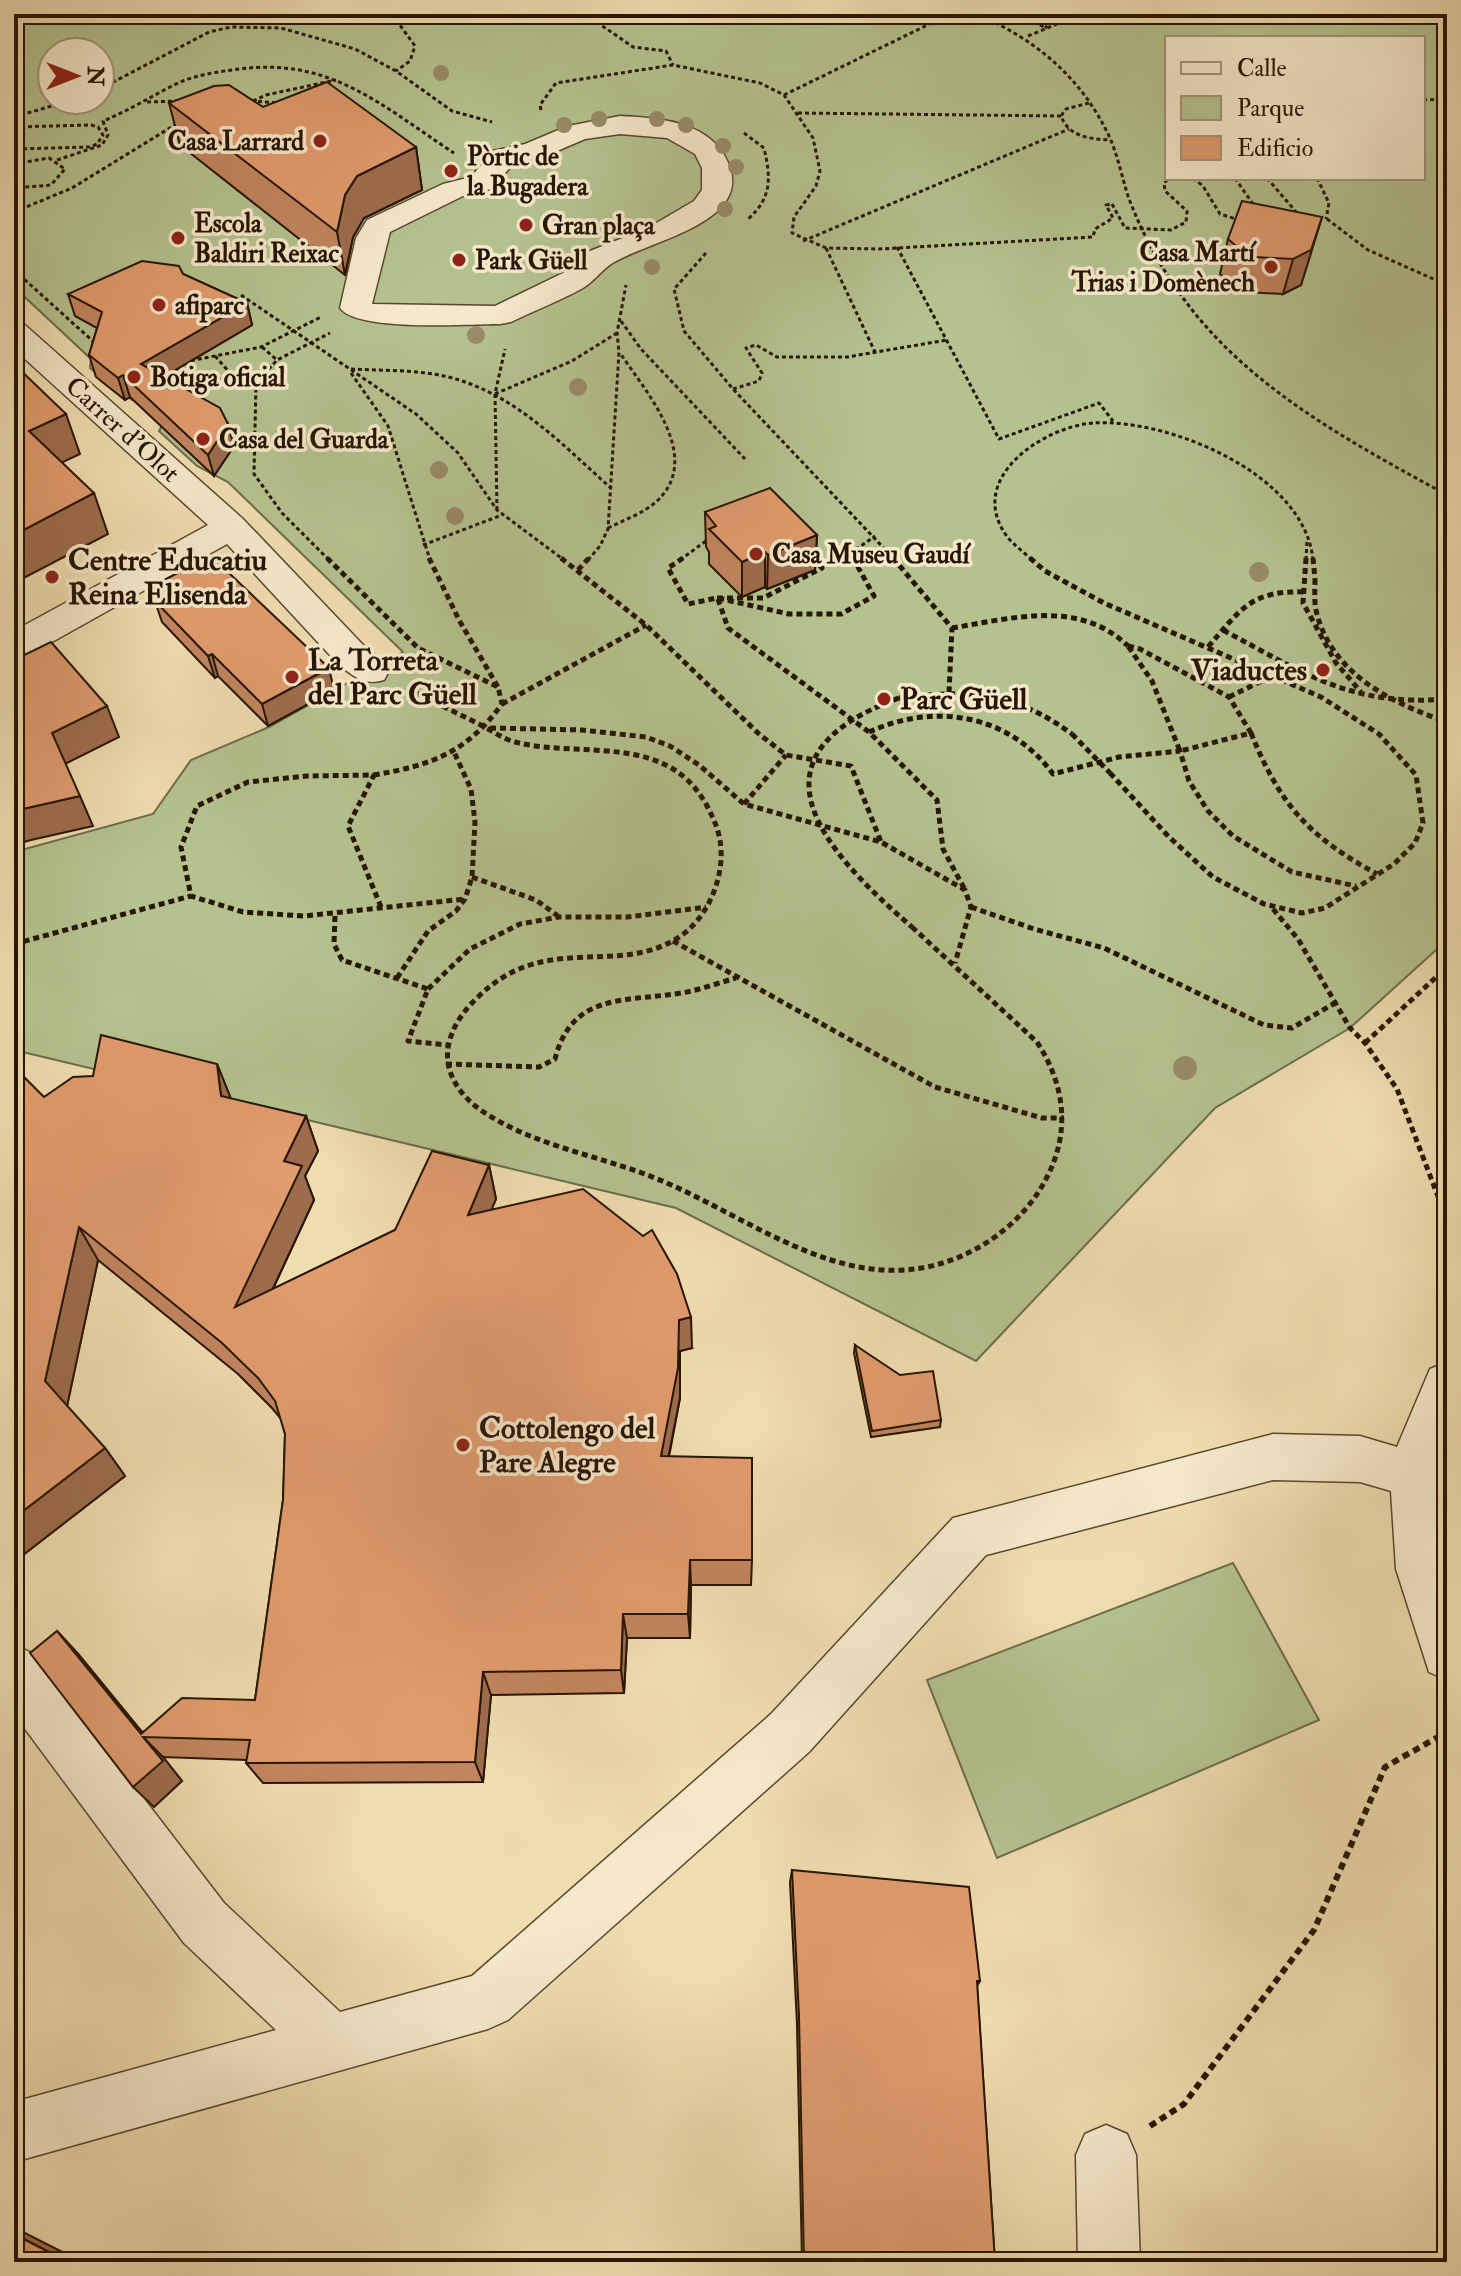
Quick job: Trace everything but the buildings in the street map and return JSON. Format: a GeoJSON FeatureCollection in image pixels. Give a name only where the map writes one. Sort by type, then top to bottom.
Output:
{"type":"FeatureCollection","features":[{"type":"Feature","properties":{"kind":"street"},"geometry":{"type":"LineString","coordinates":[[620,125],[658,127],[684,135],[706,149],[717,168],[717,190],[705,207],[659,234],[601,257],[574,280],[507,313],[492,317],[362,312],[356,308],[375,231],[453,190],[481,183],[503,157],[533,151],[578,132],[620,125]]}},
{"type":"Feature","properties":{"kind":"street","name":"Carrer d'Olot"},"geometry":{"type":"LineString","coordinates":[[16,337],[231,527],[352,656],[371,671]]}},
{"type":"Feature","properties":{"kind":"street"},"geometry":{"type":"LineString","coordinates":[[14,647],[231,527]]}},
{"type":"Feature","properties":{"kind":"street"},"geometry":{"type":"LineString","coordinates":[[1447,1384],[1425,1434],[1415,1475],[1421,1569],[1447,1654]]}},
{"type":"Feature","properties":{"kind":"street"},"geometry":{"type":"LineString","coordinates":[[14,2132],[488,2000],[790,1733],[971,1535],[1273,1457],[1360,1459],[1415,1475]]}},
{"type":"Feature","properties":{"kind":"street"},"geometry":{"type":"LineString","coordinates":[[14,1671],[204,1923],[332,2044]]}},
{"type":"Feature","properties":{"kind":"street"},"geometry":{"type":"LineString","coordinates":[[1106,2155],[1109,2262]]}},
{"type":"Feature","properties":{"kind":"path"},"geometry":{"type":"LineString","coordinates":[[392,14],[415,46],[410,61],[396,71]]}},
{"type":"Feature","properties":{"kind":"path"},"geometry":{"type":"LineString","coordinates":[[585,14],[633,47],[666,51],[673,65]]}},
{"type":"Feature","properties":{"kind":"path"},"geometry":{"type":"LineString","coordinates":[[784,95],[950,14]]}},
{"type":"Feature","properties":{"kind":"path"},"geometry":{"type":"LineString","coordinates":[[976,14],[1027,37],[1056,59],[1089,103],[1111,140],[1128,197],[1143,228],[1186,301],[1227,351],[1267,385],[1389,463],[1447,495]]}},
{"type":"Feature","properties":{"kind":"path"},"geometry":{"type":"LineString","coordinates":[[1014,14],[1048,28]]}},
{"type":"Feature","properties":{"kind":"path"},"geometry":{"type":"LineString","coordinates":[[1040,14],[1039,18],[1048,28]]}},
{"type":"Feature","properties":{"kind":"path"},"geometry":{"type":"LineString","coordinates":[[1027,37],[1081,14]]}},
{"type":"Feature","properties":{"kind":"path"},"geometry":{"type":"LineString","coordinates":[[116,81],[208,32],[260,23],[312,35],[396,71],[438,106],[478,122],[501,123]]}},
{"type":"Feature","properties":{"kind":"path"},"geometry":{"type":"LineString","coordinates":[[540,105],[556,83],[673,65],[760,83],[784,95],[813,138],[820,171],[816,186],[794,217],[792,233],[803,241],[826,248],[1093,237],[1101,223],[1113,218],[1106,205],[1112,204],[1125,228],[1171,230],[1186,222],[1187,211],[1165,191],[1164,183],[1167,180]]}},
{"type":"Feature","properties":{"kind":"path"},"geometry":{"type":"LineString","coordinates":[[14,164],[39,159],[57,160],[102,145],[108,135],[103,121],[146,102],[174,85],[205,74],[236,68],[292,67],[338,80],[455,153]]}},
{"type":"Feature","properties":{"kind":"path"},"geometry":{"type":"LineString","coordinates":[[252,102],[266,95],[323,86],[338,80]]}},
{"type":"Feature","properties":{"kind":"path"},"geometry":{"type":"LineString","coordinates":[[1425,100],[1447,99]]}},
{"type":"Feature","properties":{"kind":"path"},"geometry":{"type":"LineString","coordinates":[[146,102],[186,100]]}},
{"type":"Feature","properties":{"kind":"path"},"geometry":{"type":"LineString","coordinates":[[242,101],[293,103]]}},
{"type":"Feature","properties":{"kind":"path"},"geometry":{"type":"LineString","coordinates":[[1089,103],[1066,109],[1061,116],[1063,124],[1084,136],[1111,140]]}},
{"type":"Feature","properties":{"kind":"path"},"geometry":{"type":"LineString","coordinates":[[14,117],[36,111]]}},
{"type":"Feature","properties":{"kind":"path"},"geometry":{"type":"LineString","coordinates":[[798,113],[1061,116]]}},
{"type":"Feature","properties":{"kind":"path"},"geometry":{"type":"LineString","coordinates":[[14,212],[72,188],[185,119]]}},
{"type":"Feature","properties":{"kind":"path"},"geometry":{"type":"LineString","coordinates":[[14,127],[91,125],[98,127],[103,135],[97,144],[90,147],[14,149]]}},
{"type":"Feature","properties":{"kind":"path"},"geometry":{"type":"LineString","coordinates":[[803,241],[1069,129]]}},
{"type":"Feature","properties":{"kind":"path"},"geometry":{"type":"LineString","coordinates":[[739,225],[761,209],[772,183],[764,148],[741,130]]}},
{"type":"Feature","properties":{"kind":"path"},"geometry":{"type":"LineString","coordinates":[[14,188],[42,188],[58,181],[65,169],[57,160]]}},
{"type":"Feature","properties":{"kind":"path"},"geometry":{"type":"LineString","coordinates":[[1196,180],[1203,186],[1220,214],[1245,220]]}},
{"type":"Feature","properties":{"kind":"path"},"geometry":{"type":"LineString","coordinates":[[1236,180],[1257,209],[1256,214]]}},
{"type":"Feature","properties":{"kind":"path"},"geometry":{"type":"LineString","coordinates":[[1268,180],[1287,206],[1302,217]]}},
{"type":"Feature","properties":{"kind":"path"},"geometry":{"type":"LineString","coordinates":[[1318,180],[1329,200],[1327,219]]}},
{"type":"Feature","properties":{"kind":"path"},"geometry":{"type":"LineString","coordinates":[[1316,219],[1327,219],[1347,240],[1405,269],[1447,285]]}},
{"type":"Feature","properties":{"kind":"path"},"geometry":{"type":"LineString","coordinates":[[897,247],[999,439],[1099,403],[1114,422]]}},
{"type":"Feature","properties":{"kind":"path"},"geometry":{"type":"LineString","coordinates":[[826,248],[875,352]]}},
{"type":"Feature","properties":{"kind":"path"},"geometry":{"type":"LineString","coordinates":[[708,252],[674,289],[684,331],[733,389],[875,536],[952,628],[949,693]]}},
{"type":"Feature","properties":{"kind":"path"},"geometry":{"type":"LineString","coordinates":[[14,270],[98,345]]}},
{"type":"Feature","properties":{"kind":"path"},"geometry":{"type":"LineString","coordinates":[[578,570],[600,546],[608,529],[619,352],[617,333],[626,285]]}},
{"type":"Feature","properties":{"kind":"path"},"geometry":{"type":"LineString","coordinates":[[241,295],[416,414],[458,453],[497,510],[646,625],[759,734],[786,755],[851,766],[881,842]]}},
{"type":"Feature","properties":{"kind":"path"},"geometry":{"type":"LineString","coordinates":[[179,362],[191,363],[261,347],[316,320]]}},
{"type":"Feature","properties":{"kind":"path"},"geometry":{"type":"LineString","coordinates":[[620,320],[641,349],[745,459]]}},
{"type":"Feature","properties":{"kind":"path"},"geometry":{"type":"LineString","coordinates":[[332,332],[277,360],[256,383],[254,474],[282,513],[418,648],[498,687]]}},
{"type":"Feature","properties":{"kind":"path"},"geometry":{"type":"LineString","coordinates":[[495,394],[572,361],[617,333]]}},
{"type":"Feature","properties":{"kind":"path"},"geometry":{"type":"LineString","coordinates":[[733,389],[759,381],[762,373],[746,348],[756,345],[777,357],[847,357],[947,340]]}},
{"type":"Feature","properties":{"kind":"path"},"geometry":{"type":"LineString","coordinates":[[261,347],[277,360]]}},
{"type":"Feature","properties":{"kind":"path"},"geometry":{"type":"LineString","coordinates":[[497,510],[495,394],[506,348]]}},
{"type":"Feature","properties":{"kind":"path"},"geometry":{"type":"LineString","coordinates":[[608,529],[659,500],[676,473],[672,434],[619,352]]}},
{"type":"Feature","properties":{"kind":"path"},"geometry":{"type":"LineString","coordinates":[[215,356],[231,374],[256,383]]}},
{"type":"Feature","properties":{"kind":"path"},"geometry":{"type":"LineString","coordinates":[[348,369],[415,372],[460,380],[495,394],[612,489]]}},
{"type":"Feature","properties":{"kind":"path"},"geometry":{"type":"LineString","coordinates":[[348,369],[388,426],[423,545],[459,620],[498,687],[502,704]]}},
{"type":"Feature","properties":{"kind":"path"},"geometry":{"type":"LineString","coordinates":[[174,401],[231,374]]}},
{"type":"Feature","properties":{"kind":"path"},"geometry":{"type":"LineString","coordinates":[[371,671],[514,743],[622,749],[642,753],[685,778],[707,805],[720,834],[722,859],[718,883],[696,922],[672,940],[637,953],[555,958],[507,975],[469,1005],[447,1045],[446,1064],[455,1085],[466,1099],[526,1135],[653,1177],[790,1246],[859,1267],[892,1270],[924,1268],[958,1258],[988,1243],[1014,1223],[1048,1177],[1058,1155],[1064,1118],[1058,1084],[1036,1042],[955,963],[871,891],[829,843],[812,809],[810,766],[839,728],[866,708],[899,698],[981,693],[1031,706],[1072,734],[1202,870],[1273,909],[1311,914],[1408,855],[1420,839],[1425,810],[1419,781],[1388,740],[1366,722],[1276,674],[1137,618],[1030,562],[1005,536],[998,513],[996,490],[1006,469],[1046,435],[1072,426],[1114,422],[1167,432],[1215,450],[1241,464],[1269,484],[1289,507],[1308,539],[1317,561],[1316,610],[1334,651],[1369,687],[1398,704],[1447,722]]}},
{"type":"Feature","properties":{"kind":"path"},"geometry":{"type":"LineString","coordinates":[[423,545],[503,515]]}},
{"type":"Feature","properties":{"kind":"path"},"geometry":{"type":"LineString","coordinates":[[718,532],[668,568],[688,604],[717,598],[763,598],[822,568],[804,547]]}},
{"type":"Feature","properties":{"kind":"path"},"geometry":{"type":"LineString","coordinates":[[717,598],[789,614],[841,614],[874,596],[851,553],[875,536]]}},
{"type":"Feature","properties":{"kind":"path"},"geometry":{"type":"LineString","coordinates":[[1308,539],[1303,603],[1336,663],[1363,694]]}},
{"type":"Feature","properties":{"kind":"path"},"geometry":{"type":"LineString","coordinates":[[1208,647],[1241,605],[1258,595],[1279,590],[1305,592]]}},
{"type":"Feature","properties":{"kind":"path"},"geometry":{"type":"LineString","coordinates":[[717,598],[728,628],[869,732],[937,800],[943,849],[971,907],[955,963]]}},
{"type":"Feature","properties":{"kind":"path"},"geometry":{"type":"LineString","coordinates":[[952,628],[1074,614],[1101,622],[1128,646],[1153,683],[1189,781],[1208,811],[1233,836],[1292,872],[1357,886]]}},
{"type":"Feature","properties":{"kind":"path"},"geometry":{"type":"LineString","coordinates":[[191,896],[181,847],[197,806],[248,782],[307,776],[374,775],[426,766],[454,752],[486,728],[502,704],[646,625]]}},
{"type":"Feature","properties":{"kind":"path"},"geometry":{"type":"LineString","coordinates":[[1223,630],[1312,676],[1375,699],[1412,702],[1447,699]]}},
{"type":"Feature","properties":{"kind":"path"},"geometry":{"type":"LineString","coordinates":[[1128,646],[1140,649],[1229,697],[1251,733],[1284,805],[1333,850],[1377,874]]}},
{"type":"Feature","properties":{"kind":"path"},"geometry":{"type":"LineString","coordinates":[[1229,697],[1276,674]]}},
{"type":"Feature","properties":{"kind":"path"},"geometry":{"type":"LineString","coordinates":[[869,732],[905,718],[944,716],[968,719],[1009,733],[1033,749],[1053,774],[1119,757],[1180,751],[1251,733]]}},
{"type":"Feature","properties":{"kind":"path"},"geometry":{"type":"LineString","coordinates":[[486,728],[582,730],[646,737],[670,746],[699,765],[744,804],[881,842],[965,890]]}},
{"type":"Feature","properties":{"kind":"path"},"geometry":{"type":"LineString","coordinates":[[397,978],[428,931],[456,911],[465,899],[472,877],[475,822],[471,789],[454,752]]}},
{"type":"Feature","properties":{"kind":"path"},"geometry":{"type":"LineString","coordinates":[[744,804],[786,755]]}},
{"type":"Feature","properties":{"kind":"path"},"geometry":{"type":"LineString","coordinates":[[374,775],[348,826],[381,907]]}},
{"type":"Feature","properties":{"kind":"path"},"geometry":{"type":"LineString","coordinates":[[472,877],[536,900],[559,917]]}},
{"type":"Feature","properties":{"kind":"path"},"geometry":{"type":"LineString","coordinates":[[14,944],[191,896],[249,913],[335,916],[381,907],[465,899]]}},
{"type":"Feature","properties":{"kind":"path"},"geometry":{"type":"LineString","coordinates":[[447,1045],[408,1041],[428,989],[462,953],[484,937],[509,925],[559,917],[625,917],[707,907]]}},
{"type":"Feature","properties":{"kind":"path"},"geometry":{"type":"LineString","coordinates":[[971,907],[1034,929],[1104,948],[1264,1025],[1292,1028],[1335,1003]]}},
{"type":"Feature","properties":{"kind":"path"},"geometry":{"type":"LineString","coordinates":[[1273,909],[1298,939],[1350,1028],[1365,1043],[1397,1089],[1447,1220]]}},
{"type":"Feature","properties":{"kind":"path"},"geometry":{"type":"LineString","coordinates":[[335,916],[332,940],[334,952],[342,960],[428,989]]}},
{"type":"Feature","properties":{"kind":"path"},"geometry":{"type":"LineString","coordinates":[[672,940],[935,1087],[1042,1118],[1064,1118]]}},
{"type":"Feature","properties":{"kind":"path"},"geometry":{"type":"LineString","coordinates":[[1365,1043],[1447,967]]}},
{"type":"Feature","properties":{"kind":"path"},"geometry":{"type":"LineString","coordinates":[[446,1064],[539,1067],[555,1059],[564,1029],[590,1008],[607,1002],[685,992],[737,978]]}},
{"type":"Feature","properties":{"kind":"path"},"geometry":{"type":"LineString","coordinates":[[1184,2104],[1314,1930],[1385,1767],[1447,1732]]}},
{"type":"Feature","properties":{"kind":"green space","name":"Parc Güell"},"geometry":{"type":"Polygon","coordinates":[[[14,14],[1447,14],[1447,940],[1350,1028],[1215,1108],[976,1361],[676,1208],[14,1050],[14,852],[153,814],[191,760],[269,727],[403,652],[228,482],[197,466],[159,431],[167,416],[148,397],[132,400],[90,368],[91,359],[14,287],[14,14]]]}},
{"type":"Feature","properties":{"kind":"green space"},"geometry":{"type":"Polygon","coordinates":[[[1233,1563],[1319,1720],[997,1858],[927,1680],[1233,1563]]]}},
{"type":"Feature","properties":{"kind":"place","name":"Casa Larrard"},"geometry":{"type":"Point","coordinates":[320,141]}},
{"type":"Feature","properties":{"kind":"place","name":"Pòrtic de la Bugadera"},"geometry":{"type":"Point","coordinates":[451,171]}},
{"type":"Feature","properties":{"kind":"place","name":"Gran plaça"},"geometry":{"type":"Point","coordinates":[526,225]}},
{"type":"Feature","properties":{"kind":"place","name":"Escola Baldiri Reixac"},"geometry":{"type":"Point","coordinates":[178,238]}},
{"type":"Feature","properties":{"kind":"place","name":"Park Güell"},"geometry":{"type":"Point","coordinates":[459,260]}},
{"type":"Feature","properties":{"kind":"place","name":"Casa Martí Trias i Domènech"},"geometry":{"type":"Point","coordinates":[1271,267]}},
{"type":"Feature","properties":{"kind":"place","name":"afiparc"},"geometry":{"type":"Point","coordinates":[159,305]}},
{"type":"Feature","properties":{"kind":"place","name":"Botiga oficial"},"geometry":{"type":"Point","coordinates":[134,377]}},
{"type":"Feature","properties":{"kind":"place","name":"Casa del Guarda"},"geometry":{"type":"Point","coordinates":[203,439]}},
{"type":"Feature","properties":{"kind":"place","name":"Casa Museu Gaudí"},"geometry":{"type":"Point","coordinates":[756,554]}},
{"type":"Feature","properties":{"kind":"place","name":"Centre Educatiu Reina Elisenda"},"geometry":{"type":"Point","coordinates":[52,577]}},
{"type":"Feature","properties":{"kind":"place","name":"Viaductes"},"geometry":{"type":"Point","coordinates":[1323,670]}},
{"type":"Feature","properties":{"kind":"place","name":"La Torreta del Parc Güell"},"geometry":{"type":"Point","coordinates":[292,677]}},
{"type":"Feature","properties":{"kind":"place","name":"Parc Güell"},"geometry":{"type":"Point","coordinates":[884,699]}},
{"type":"Feature","properties":{"kind":"place","name":"Cottolengo del Pare Alegre"},"geometry":{"type":"Point","coordinates":[463,1445]}}]}
